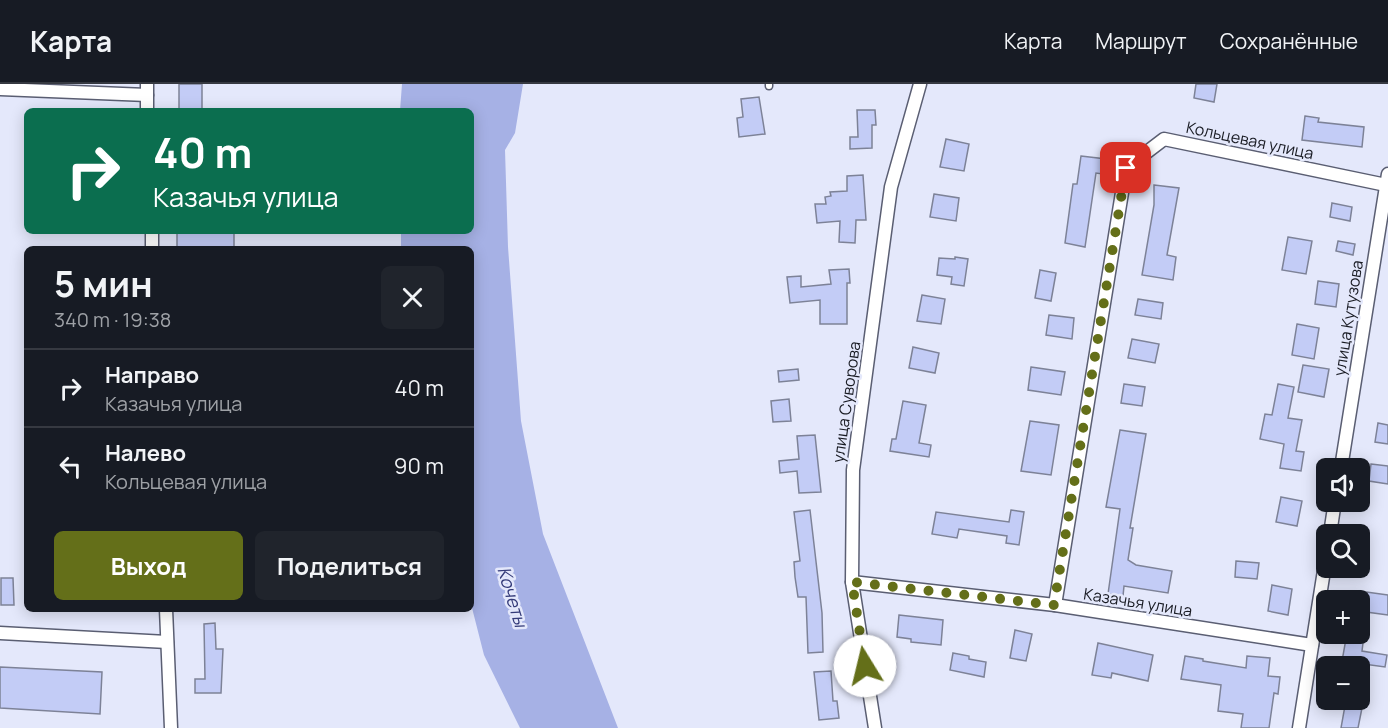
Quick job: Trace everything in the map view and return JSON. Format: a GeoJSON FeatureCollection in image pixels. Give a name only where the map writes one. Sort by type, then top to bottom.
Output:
{"type":"FeatureCollection","features":[{"type":"Feature","properties":{"kind":"street","name":"улица Суворова"},"geometry":{"type":"LineString","coordinates":[[875,728],[852,582],[853,470],[891,187],[920,84]]}},
{"type":"Feature","properties":{"kind":"street"},"geometry":{"type":"LineString","coordinates":[[0,89],[147,90],[147,108]]}},
{"type":"Feature","properties":{"kind":"street","name":"Кольцевая улица"},"geometry":{"type":"LineString","coordinates":[[1054,605],[1126,168],[1164,139],[1387,180]]}},
{"type":"Feature","properties":{"kind":"street","name":"улица Кутузова"},"geometry":{"type":"LineString","coordinates":[[1343,458],[1387,180]]}},
{"type":"Feature","properties":{"kind":"street"},"geometry":{"type":"LineString","coordinates":[[1299,728],[1323,578]]}},
{"type":"Feature","properties":{"kind":"street","name":"Казачья улица"},"geometry":{"type":"LineString","coordinates":[[852,582],[1054,605],[1312,645]]}},
{"type":"Feature","properties":{"kind":"street"},"geometry":{"type":"LineString","coordinates":[[166,612],[171,728]]}},
{"type":"Feature","properties":{"kind":"street"},"geometry":{"type":"LineString","coordinates":[[0,633],[167,642]]}},
{"type":"Feature","properties":{"kind":"water","name":"Кочеты"},"geometry":{"type":"Polygon","coordinates":[[[402,84],[523,84],[515,133],[505,150],[508,247],[521,421],[543,534],[618,728],[520,728],[484,655],[473,612],[474,246],[401,246],[401,234],[474,234],[474,108],[400,108],[402,84]]]}},
{"type":"Feature","properties":{"kind":"building"},"geometry":{"type":"Polygon","coordinates":[[[179,84],[202,84],[202,108],[179,108],[179,84]]]}},
{"type":"Feature","properties":{"kind":"building"},"geometry":{"type":"Polygon","coordinates":[[[1196,84],[1217,84],[1214,102],[1194,98],[1196,84]]]}},
{"type":"Feature","properties":{"kind":"building"},"geometry":{"type":"Polygon","coordinates":[[[759,97],[765,134],[739,137],[737,118],[743,117],[741,99],[759,97]]]}},
{"type":"Feature","properties":{"kind":"building"},"geometry":{"type":"Polygon","coordinates":[[[857,110],[875,110],[876,125],[872,125],[872,148],[850,149],[850,137],[858,137],[857,110]]]}},
{"type":"Feature","properties":{"kind":"building"},"geometry":{"type":"Polygon","coordinates":[[[1305,116],[1319,118],[1318,122],[1364,127],[1362,147],[1302,140],[1305,116]]]}},
{"type":"Feature","properties":{"kind":"building"},"geometry":{"type":"Polygon","coordinates":[[[946,139],[969,144],[964,171],[940,167],[946,139]]]}},
{"type":"Feature","properties":{"kind":"building"},"geometry":{"type":"Polygon","coordinates":[[[1081,156],[1106,159],[1103,174],[1096,173],[1085,247],[1065,243],[1073,184],[1077,184],[1081,156]]]}},
{"type":"Feature","properties":{"kind":"building"},"geometry":{"type":"Polygon","coordinates":[[[863,175],[866,220],[856,220],[855,243],[839,242],[840,221],[817,223],[815,204],[826,204],[825,197],[831,196],[830,192],[847,191],[847,176],[863,175]]]}},
{"type":"Feature","properties":{"kind":"building"},"geometry":{"type":"Polygon","coordinates":[[[1154,185],[1179,188],[1167,255],[1176,257],[1173,280],[1142,275],[1154,205],[1154,185]]]}},
{"type":"Feature","properties":{"kind":"building"},"geometry":{"type":"Polygon","coordinates":[[[934,194],[959,198],[956,221],[930,217],[934,194]]]}},
{"type":"Feature","properties":{"kind":"building"},"geometry":{"type":"Polygon","coordinates":[[[1332,203],[1352,207],[1350,221],[1330,217],[1332,203]]]}},
{"type":"Feature","properties":{"kind":"building"},"geometry":{"type":"Polygon","coordinates":[[[177,234],[234,234],[234,246],[177,246],[177,234]]]}},
{"type":"Feature","properties":{"kind":"building"},"geometry":{"type":"Polygon","coordinates":[[[1288,237],[1312,241],[1306,274],[1282,270],[1288,237]]]}},
{"type":"Feature","properties":{"kind":"building"},"geometry":{"type":"Polygon","coordinates":[[[1338,241],[1355,244],[1353,255],[1336,251],[1338,241]]]}},
{"type":"Feature","properties":{"kind":"building"},"geometry":{"type":"Polygon","coordinates":[[[955,257],[968,259],[964,286],[951,284],[952,277],[937,275],[939,258],[955,259],[955,257]]]}},
{"type":"Feature","properties":{"kind":"building"},"geometry":{"type":"Polygon","coordinates":[[[849,269],[847,324],[820,324],[820,300],[790,303],[787,277],[801,276],[801,287],[831,284],[829,270],[849,269]]]}},
{"type":"Feature","properties":{"kind":"building"},"geometry":{"type":"Polygon","coordinates":[[[1040,270],[1056,273],[1051,301],[1035,298],[1040,270]]]}},
{"type":"Feature","properties":{"kind":"building"},"geometry":{"type":"Polygon","coordinates":[[[1318,281],[1339,284],[1336,307],[1315,304],[1318,281]]]}},
{"type":"Feature","properties":{"kind":"building"},"geometry":{"type":"Polygon","coordinates":[[[922,295],[945,299],[941,324],[917,321],[922,295]]]}},
{"type":"Feature","properties":{"kind":"building"},"geometry":{"type":"Polygon","coordinates":[[[1138,299],[1163,303],[1161,319],[1135,315],[1138,299]]]}},
{"type":"Feature","properties":{"kind":"building"},"geometry":{"type":"Polygon","coordinates":[[[1049,315],[1074,318],[1072,339],[1046,335],[1049,315]]]}},
{"type":"Feature","properties":{"kind":"building"},"geometry":{"type":"Polygon","coordinates":[[[1297,324],[1319,328],[1314,359],[1292,355],[1297,324]]]}},
{"type":"Feature","properties":{"kind":"building"},"geometry":{"type":"Polygon","coordinates":[[[1132,339],[1159,344],[1155,363],[1128,358],[1132,339]]]}},
{"type":"Feature","properties":{"kind":"building"},"geometry":{"type":"Polygon","coordinates":[[[913,347],[939,353],[935,373],[909,368],[913,347]]]}},
{"type":"Feature","properties":{"kind":"building"},"geometry":{"type":"Polygon","coordinates":[[[1303,365],[1329,369],[1324,397],[1298,392],[1303,365]]]}},
{"type":"Feature","properties":{"kind":"building"},"geometry":{"type":"Polygon","coordinates":[[[1031,367],[1065,372],[1061,395],[1028,390],[1031,367]]]}},
{"type":"Feature","properties":{"kind":"building"},"geometry":{"type":"Polygon","coordinates":[[[798,369],[799,380],[779,382],[778,371],[798,369]]]}},
{"type":"Feature","properties":{"kind":"building"},"geometry":{"type":"Polygon","coordinates":[[[1124,384],[1145,387],[1142,406],[1121,403],[1124,384]]]}},
{"type":"Feature","properties":{"kind":"building"},"geometry":{"type":"Polygon","coordinates":[[[1278,384],[1294,387],[1288,418],[1302,420],[1296,451],[1304,452],[1301,471],[1280,468],[1284,444],[1260,439],[1265,414],[1272,415],[1278,384]]]}},
{"type":"Feature","properties":{"kind":"building"},"geometry":{"type":"Polygon","coordinates":[[[789,399],[791,421],[773,422],[771,401],[789,399]]]}},
{"type":"Feature","properties":{"kind":"building"},"geometry":{"type":"Polygon","coordinates":[[[903,401],[926,405],[919,443],[931,445],[929,457],[890,451],[892,439],[896,439],[903,401]]]}},
{"type":"Feature","properties":{"kind":"building"},"geometry":{"type":"Polygon","coordinates":[[[1030,421],[1059,425],[1051,475],[1021,471],[1030,421]]]}},
{"type":"Feature","properties":{"kind":"building"},"geometry":{"type":"Polygon","coordinates":[[[1378,423],[1388,425],[1388,444],[1375,442],[1378,423]]]}},
{"type":"Feature","properties":{"kind":"building"},"geometry":{"type":"Polygon","coordinates":[[[1120,430],[1146,434],[1130,528],[1133,528],[1128,560],[1136,565],[1172,571],[1168,593],[1124,586],[1123,596],[1108,594],[1120,509],[1106,507],[1120,430]]]}},
{"type":"Feature","properties":{"kind":"building"},"geometry":{"type":"Polygon","coordinates":[[[815,435],[821,492],[799,493],[797,471],[780,473],[779,461],[799,459],[797,436],[815,435]]]}},
{"type":"Feature","properties":{"kind":"building"},"geometry":{"type":"Polygon","coordinates":[[[1371,464],[1388,466],[1388,484],[1370,481],[1371,464]]]}},
{"type":"Feature","properties":{"kind":"building"},"geometry":{"type":"Polygon","coordinates":[[[1281,497],[1302,501],[1297,526],[1276,522],[1281,497]]]}},
{"type":"Feature","properties":{"kind":"building"},"geometry":{"type":"Polygon","coordinates":[[[810,510],[822,613],[823,652],[808,653],[806,597],[798,597],[795,577],[794,562],[800,561],[794,512],[810,510]]]}},
{"type":"Feature","properties":{"kind":"building"},"geometry":{"type":"Polygon","coordinates":[[[1011,510],[1024,512],[1019,545],[1006,543],[1007,536],[959,529],[957,538],[932,534],[936,512],[1009,522],[1011,510]]]}},
{"type":"Feature","properties":{"kind":"building"},"geometry":{"type":"Polygon","coordinates":[[[1236,561],[1259,563],[1257,579],[1235,577],[1236,561]]]}},
{"type":"Feature","properties":{"kind":"building"},"geometry":{"type":"Polygon","coordinates":[[[1,578],[13,578],[14,605],[1,605],[1,578]]]}},
{"type":"Feature","properties":{"kind":"building"},"geometry":{"type":"Polygon","coordinates":[[[1272,585],[1292,589],[1288,615],[1268,611],[1272,585]]]}},
{"type":"Feature","properties":{"kind":"building"},"geometry":{"type":"Polygon","coordinates":[[[1370,593],[1388,595],[1388,615],[1370,613],[1370,593]]]}},
{"type":"Feature","properties":{"kind":"building"},"geometry":{"type":"Polygon","coordinates":[[[899,615],[943,620],[941,645],[911,642],[911,639],[897,637],[899,615]]]}},
{"type":"Feature","properties":{"kind":"building"},"geometry":{"type":"Polygon","coordinates":[[[215,623],[216,649],[223,649],[221,693],[195,693],[195,679],[205,679],[204,624],[215,623]]]}},
{"type":"Feature","properties":{"kind":"building"},"geometry":{"type":"Polygon","coordinates":[[[1015,630],[1032,634],[1026,661],[1010,658],[1015,630]]]}},
{"type":"Feature","properties":{"kind":"building"},"geometry":{"type":"Polygon","coordinates":[[[1098,643],[1153,655],[1148,681],[1112,673],[1111,678],[1092,675],[1098,643]]]}},
{"type":"Feature","properties":{"kind":"building"},"geometry":{"type":"Polygon","coordinates":[[[1345,644],[1363,644],[1362,651],[1387,655],[1385,667],[1370,665],[1370,656],[1343,656],[1345,644]]]}},
{"type":"Feature","properties":{"kind":"building"},"geometry":{"type":"Polygon","coordinates":[[[953,653],[986,662],[984,677],[950,670],[953,653]]]}},
{"type":"Feature","properties":{"kind":"building"},"geometry":{"type":"Polygon","coordinates":[[[1185,656],[1246,668],[1247,656],[1270,658],[1268,676],[1280,677],[1278,694],[1274,693],[1269,728],[1241,728],[1243,714],[1218,711],[1221,685],[1181,679],[1185,656]]]}},
{"type":"Feature","properties":{"kind":"building"},"geometry":{"type":"Polygon","coordinates":[[[0,667],[102,672],[100,714],[0,708],[0,667]]]}},
{"type":"Feature","properties":{"kind":"building"},"geometry":{"type":"Polygon","coordinates":[[[831,671],[833,701],[837,701],[839,718],[819,720],[814,672],[831,671]]]}},
{"type":"Feature","properties":{"kind":"building"},"geometry":{"type":"Polygon","coordinates":[[[1344,710],[1362,710],[1358,728],[1341,728],[1344,710]]]}},
{"type":"Feature","properties":{"kind":"route"},"geometry":{"type":"LineString","coordinates":[[865,666],[852,582],[1054,605],[1126,168]]}}]}
